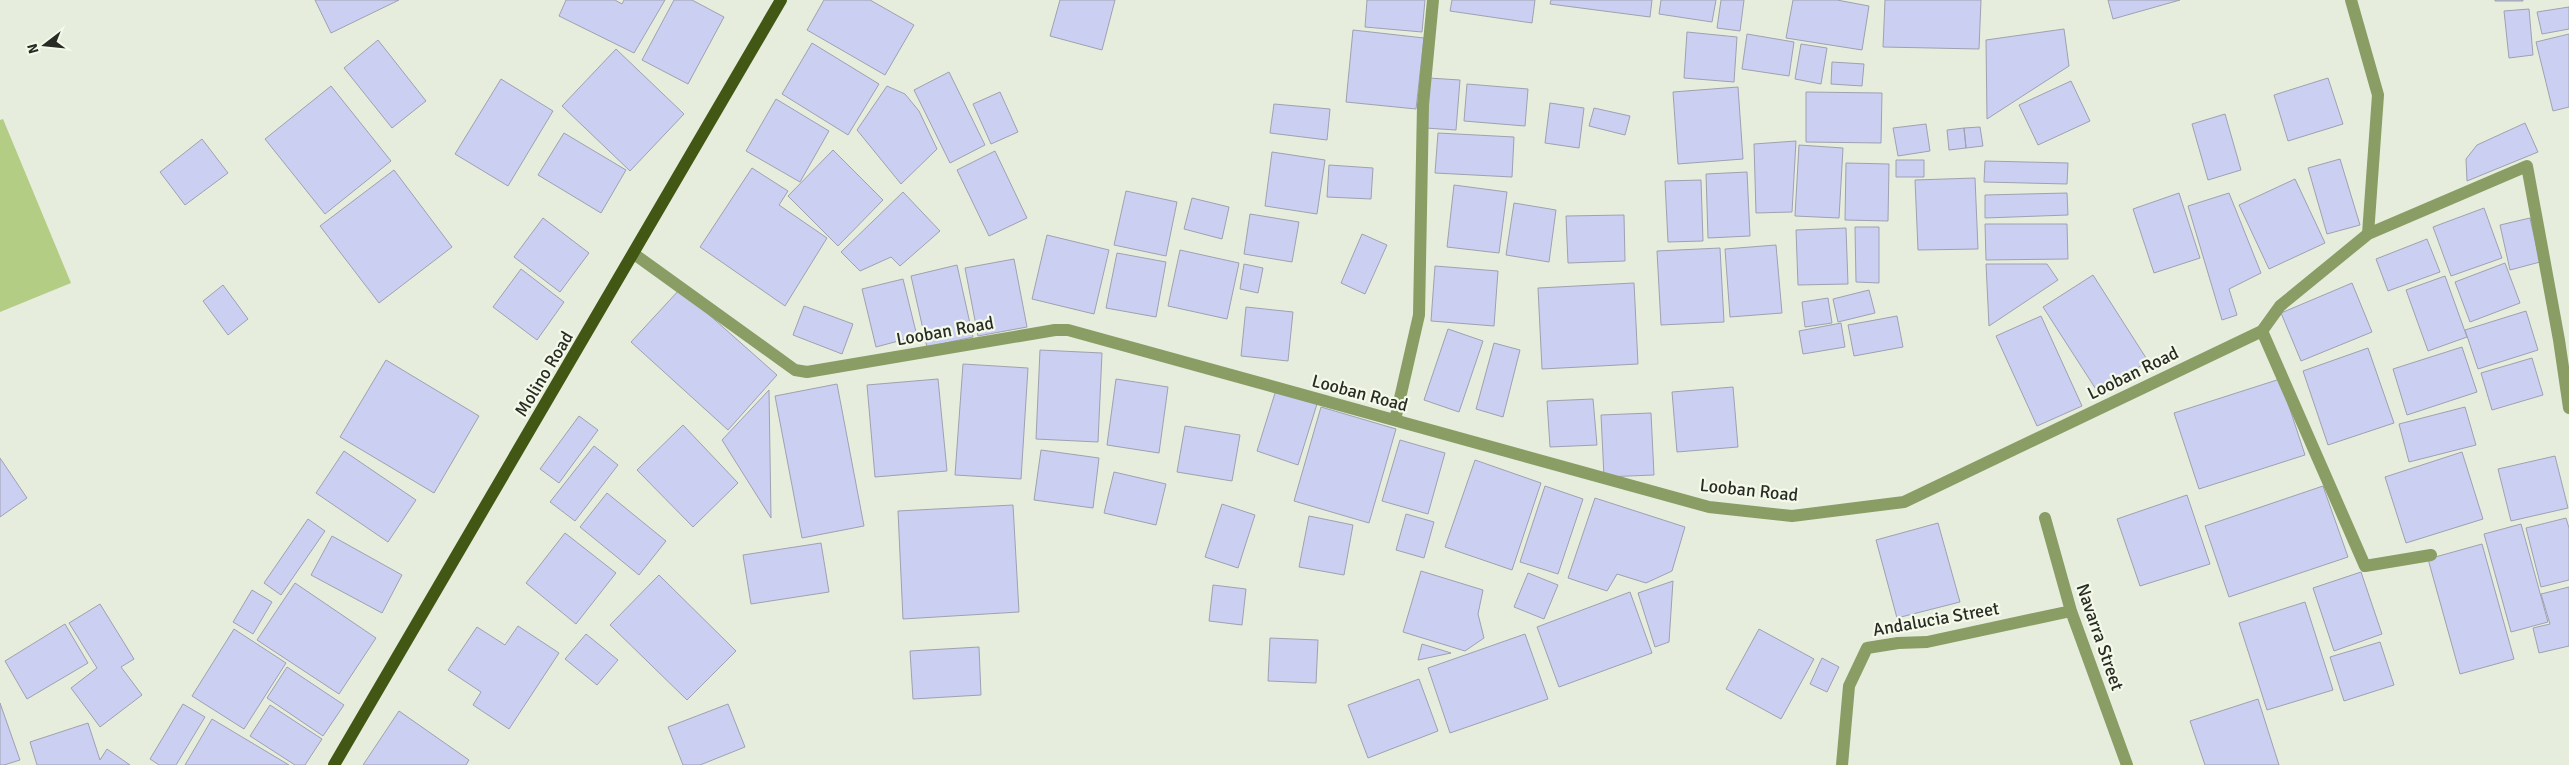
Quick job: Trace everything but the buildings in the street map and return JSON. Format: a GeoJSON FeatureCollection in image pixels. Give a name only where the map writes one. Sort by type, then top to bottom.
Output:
{"type":"FeatureCollection","features":[{"type":"Feature","properties":{"kind":"main road","name":"Molino Road"},"geometry":{"type":"LineString","coordinates":[[334,765],[781,0]]}},
{"type":"Feature","properties":{"kind":"street"},"geometry":{"type":"LineString","coordinates":[[1394,420],[1419,315],[1423,105],[1433,0]]}},
{"type":"Feature","properties":{"kind":"street"},"geometry":{"type":"LineString","coordinates":[[2351,0],[2378,95],[2368,234]]}},
{"type":"Feature","properties":{"kind":"street","name":"Looban Road"},"geometry":{"type":"LineString","coordinates":[[634,254],[795,370],[806,372],[1055,330],[1068,330],[1709,507],[1792,516],[1904,502],[2262,331],[2280,306],[2368,234],[2527,166],[2559,340],[2569,408]]}},
{"type":"Feature","properties":{"kind":"street"},"geometry":{"type":"LineString","coordinates":[[2262,331],[2365,566],[2431,555]]}},
{"type":"Feature","properties":{"kind":"street","name":"Navarra Street"},"geometry":{"type":"LineString","coordinates":[[2045,518],[2071,612],[2127,765]]}},
{"type":"Feature","properties":{"kind":"street","name":"Andalucia Street"},"geometry":{"type":"LineString","coordinates":[[1842,765],[1849,686],[1867,648],[1898,643],[1927,642],[2071,612]]}},
{"type":"Feature","properties":{"kind":"green space"},"geometry":{"type":"Polygon","coordinates":[[[3,119],[71,283],[0,312],[0,120],[3,119]]]}}]}
